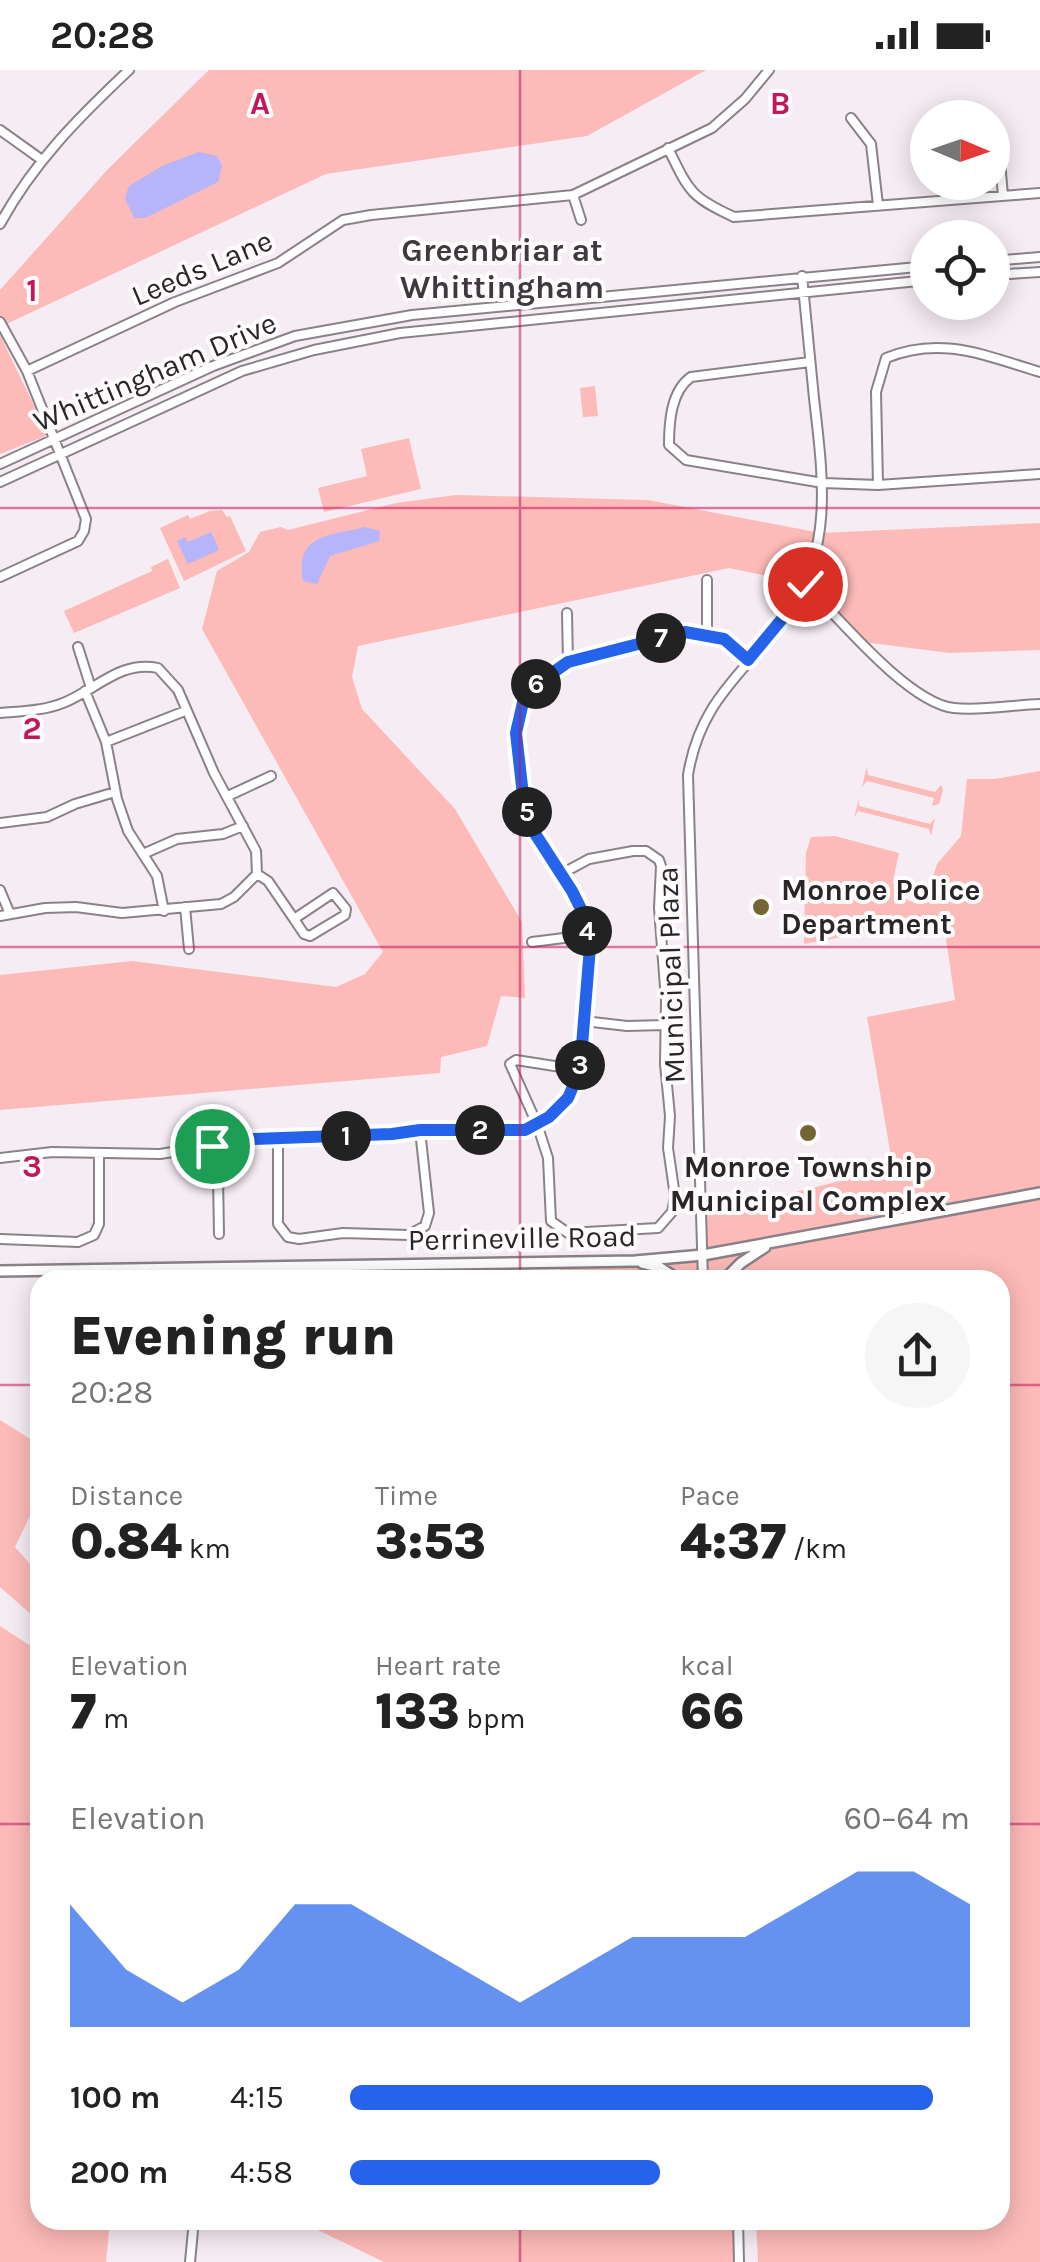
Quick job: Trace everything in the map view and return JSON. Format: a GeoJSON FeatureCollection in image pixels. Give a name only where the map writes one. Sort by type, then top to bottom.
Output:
{"type":"FeatureCollection","features":[{"type":"Feature","properties":{"kind":"street"},"geometry":{"type":"LineString","coordinates":[[0,224],[23,182],[77,119],[128,70]]}},
{"type":"Feature","properties":{"kind":"street","name":"Leeds Lane"},"geometry":{"type":"LineString","coordinates":[[27,371],[175,302],[278,263],[344,220],[573,195],[712,128],[745,99],[769,70]]}},
{"type":"Feature","properties":{"kind":"street"},"geometry":{"type":"LineString","coordinates":[[851,118],[871,144],[878,205]]}},
{"type":"Feature","properties":{"kind":"street"},"geometry":{"type":"LineString","coordinates":[[0,130],[42,160]]}},
{"type":"Feature","properties":{"kind":"street"},"geometry":{"type":"LineString","coordinates":[[668,148],[686,186],[700,201],[734,217],[944,200]]}},
{"type":"Feature","properties":{"kind":"street"},"geometry":{"type":"LineString","coordinates":[[1010,195],[1040,192]]}},
{"type":"Feature","properties":{"kind":"street"},"geometry":{"type":"LineString","coordinates":[[573,195],[581,220]]}},
{"type":"Feature","properties":{"kind":"street"},"geometry":{"type":"LineString","coordinates":[[1010,260],[1040,258]]}},
{"type":"Feature","properties":{"kind":"street","name":"Whittingham Drive"},"geometry":{"type":"LineString","coordinates":[[0,464],[213,366],[295,336],[412,315],[910,267]]}},
{"type":"Feature","properties":{"kind":"street"},"geometry":{"type":"LineString","coordinates":[[1010,274],[1040,272]]}},
{"type":"Feature","properties":{"kind":"street","name":"Municipal Plaza"},"geometry":{"type":"LineString","coordinates":[[703,1270],[688,775],[700,725],[791,608],[805,584],[821,534],[823,484],[802,276]]}},
{"type":"Feature","properties":{"kind":"street","name":"Whittingham Drive"},"geometry":{"type":"LineString","coordinates":[[0,482],[242,371],[314,350],[400,333],[910,282]]}},
{"type":"Feature","properties":{"kind":"street"},"geometry":{"type":"LineString","coordinates":[[0,322],[27,371],[86,519],[78,541],[0,577]]}},
{"type":"Feature","properties":{"kind":"street"},"geometry":{"type":"LineString","coordinates":[[878,485],[876,392],[886,358],[937,346],[1040,372]]}},
{"type":"Feature","properties":{"kind":"street"},"geometry":{"type":"LineString","coordinates":[[810,362],[691,377],[682,383],[678,394],[668,445],[686,460],[823,484],[878,485],[1040,474]]}},
{"type":"Feature","properties":{"kind":"street"},"geometry":{"type":"LineString","coordinates":[[706,635],[707,580]]}},
{"type":"Feature","properties":{"kind":"street"},"geometry":{"type":"LineString","coordinates":[[805,584],[924,698],[952,708],[1040,704]]}},
{"type":"Feature","properties":{"kind":"street"},"geometry":{"type":"LineString","coordinates":[[567,613],[568,662]]}},
{"type":"Feature","properties":{"kind":"street"},"geometry":{"type":"LineString","coordinates":[[0,1158],[52,1152],[186,1152],[278,1138],[420,1130],[525,1130],[537,1124],[568,1098],[580,1070],[590,947],[586,919],[563,873],[534,832],[524,804],[516,733],[528,690],[568,662],[685,632],[724,639],[748,660]]}},
{"type":"Feature","properties":{"kind":"street"},"geometry":{"type":"LineString","coordinates":[[78,647],[128,832],[157,876],[164,911]]}},
{"type":"Feature","properties":{"kind":"street"},"geometry":{"type":"LineString","coordinates":[[0,713],[64,703],[129,667],[158,668],[178,690],[256,851],[257,874],[221,904],[164,911],[122,913],[61,907],[5,915],[0,890]]}},
{"type":"Feature","properties":{"kind":"street"},"geometry":{"type":"LineString","coordinates":[[106,742],[185,711]]}},
{"type":"Feature","properties":{"kind":"street"},"geometry":{"type":"LineString","coordinates":[[228,796],[271,776]]}},
{"type":"Feature","properties":{"kind":"street"},"geometry":{"type":"LineString","coordinates":[[0,812],[3,823],[47,817],[115,792]]}},
{"type":"Feature","properties":{"kind":"street"},"geometry":{"type":"LineString","coordinates":[[143,854],[177,839],[224,834],[243,826]]}},
{"type":"Feature","properties":{"kind":"street"},"geometry":{"type":"LineString","coordinates":[[563,873],[589,859],[634,851],[646,851],[658,860],[670,1116],[668,1148],[675,1196],[666,1222],[652,1229],[568,1234],[549,1215],[548,1158],[510,1064],[512,1061],[580,1070]]}},
{"type":"Feature","properties":{"kind":"street"},"geometry":{"type":"LineString","coordinates":[[257,874],[268,881],[304,934],[310,936],[345,915],[346,908],[334,894],[294,919]]}},
{"type":"Feature","properties":{"kind":"street"},"geometry":{"type":"LineString","coordinates":[[186,907],[189,949]]}},
{"type":"Feature","properties":{"kind":"street"},"geometry":{"type":"LineString","coordinates":[[532,942],[588,935]]}},
{"type":"Feature","properties":{"kind":"street"},"geometry":{"type":"LineString","coordinates":[[584,1021],[627,1026],[665,1024]]}},
{"type":"Feature","properties":{"kind":"street"},"geometry":{"type":"LineString","coordinates":[[278,1138],[278,1224],[288,1237],[408,1236],[425,1226],[429,1213],[420,1130]]}},
{"type":"Feature","properties":{"kind":"street"},"geometry":{"type":"LineString","coordinates":[[212,1146],[218,1177],[219,1234]]}},
{"type":"Feature","properties":{"kind":"street"},"geometry":{"type":"LineString","coordinates":[[0,1239],[78,1242],[94,1235],[99,1224],[99,1155]]}},
{"type":"Feature","properties":{"kind":"street","name":"Perrineville Road"},"geometry":{"type":"LineString","coordinates":[[71,1270],[635,1262],[703,1255],[1040,1193]]}},
{"type":"Feature","properties":{"kind":"street"},"geometry":{"type":"LineString","coordinates":[[734,1270],[773,1242]]}},
{"type":"Feature","properties":{"kind":"street"},"geometry":{"type":"LineString","coordinates":[[635,1262],[662,1270]]}},
{"type":"Feature","properties":{"kind":"street","name":"Perrineville Road"},"geometry":{"type":"LineString","coordinates":[[0,1271],[30,1271]]}},
{"type":"Feature","properties":{"kind":"street"},"geometry":{"type":"LineString","coordinates":[[190,2262],[193,2230]]}},
{"type":"Feature","properties":{"kind":"street"},"geometry":{"type":"LineString","coordinates":[[738,2230],[739,2262]]}},
{"type":"Feature","properties":{"kind":"shaded area"},"geometry":{"type":"Polygon","coordinates":[[[209,70],[706,70],[587,136],[326,174],[0,327],[0,290],[108,169],[209,70]]]}},
{"type":"Feature","properties":{"kind":"shaded area"},"geometry":{"type":"Polygon","coordinates":[[[0,335],[48,435],[0,454],[0,335]]]}},
{"type":"Feature","properties":{"kind":"shaded area"},"geometry":{"type":"Polygon","coordinates":[[[595,386],[598,416],[583,417],[580,388],[595,386]]]}},
{"type":"Feature","properties":{"kind":"shaded area"},"geometry":{"type":"Polygon","coordinates":[[[409,438],[421,489],[324,512],[318,488],[367,476],[361,449],[409,438]]]}},
{"type":"Feature","properties":{"kind":"shaded area"},"geometry":{"type":"Polygon","coordinates":[[[456,495],[648,500],[821,533],[1040,523],[1040,650],[950,653],[863,642],[805,584],[729,568],[358,646],[352,677],[362,709],[455,809],[522,922],[525,998],[501,996],[487,1046],[441,1057],[440,1073],[0,1110],[0,975],[132,961],[336,987],[365,974],[383,952],[202,629],[217,571],[249,552],[260,532],[281,527],[288,530],[396,503],[456,495]]]}},
{"type":"Feature","properties":{"kind":"shaded area"},"geometry":{"type":"Polygon","coordinates":[[[222,510],[230,516],[246,551],[184,581],[160,528],[188,515],[190,519],[222,510]]]}},
{"type":"Feature","properties":{"kind":"shaded area"},"geometry":{"type":"Polygon","coordinates":[[[168,559],[180,588],[74,633],[64,611],[152,571],[151,567],[168,559]]]}},
{"type":"Feature","properties":{"kind":"shaded area"},"geometry":{"type":"Polygon","coordinates":[[[867,766],[868,775],[935,792],[941,785],[939,804],[932,806],[934,798],[867,781],[862,787],[867,766]]]}},
{"type":"Feature","properties":{"kind":"shaded area"},"geometry":{"type":"Polygon","coordinates":[[[1040,771],[1040,2262],[758,2262],[756,2230],[1010,2230],[1010,1270],[560,1270],[560,1265],[699,1256],[698,1216],[893,1168],[867,1017],[955,1000],[943,918],[804,944],[806,853],[811,837],[835,836],[899,853],[893,881],[896,895],[917,904],[925,902],[937,864],[961,836],[967,779],[995,779],[1040,771]]]}},
{"type":"Feature","properties":{"kind":"shaded area"},"geometry":{"type":"Polygon","coordinates":[[[859,798],[859,806],[930,824],[935,818],[931,836],[929,829],[858,811],[854,818],[859,798]]]}},
{"type":"Feature","properties":{"kind":"shaded area"},"geometry":{"type":"Polygon","coordinates":[[[0,1420],[30,1439],[30,1516],[15,1547],[30,1564],[30,1613],[0,1587],[0,1420]]]}},
{"type":"Feature","properties":{"kind":"shaded area"},"geometry":{"type":"Polygon","coordinates":[[[0,1626],[30,1646],[30,2230],[109,2230],[106,2262],[0,2262],[0,1626]]]}},
{"type":"Feature","properties":{"kind":"shaded area"},"geometry":{"type":"Polygon","coordinates":[[[318,2230],[733,2230],[735,2262],[384,2262],[318,2230]]]}},
{"type":"Feature","properties":{"kind":"water"},"geometry":{"type":"Polygon","coordinates":[[[199,152],[217,156],[222,166],[218,182],[145,218],[134,218],[125,198],[129,186],[162,166],[199,152]]]}},
{"type":"Feature","properties":{"kind":"water"},"geometry":{"type":"Polygon","coordinates":[[[365,527],[380,531],[379,541],[330,556],[317,584],[303,581],[304,554],[309,546],[328,536],[365,527]]]}},
{"type":"Feature","properties":{"kind":"water"},"geometry":{"type":"Polygon","coordinates":[[[211,532],[219,550],[188,564],[177,541],[185,537],[188,542],[211,532]]]}},
{"type":"Feature","properties":{"kind":"place","name":"Monroe Police Department"},"geometry":{"type":"Point","coordinates":[761,907]}},
{"type":"Feature","properties":{"kind":"place","name":"Monroe Township Municipal Complex"},"geometry":{"type":"Point","coordinates":[808,1133]}},
{"type":"Feature","properties":{"kind":"district","name":"Greenbriar at Whittingham"},"geometry":{"type":"Point","coordinates":[502,268]}},
{"type":"Feature","properties":{"kind":"route"},"geometry":{"type":"LineString","coordinates":[[212,1146],[253,1139],[420,1130],[525,1130],[549,1117],[568,1098],[580,1070],[590,947],[586,919],[563,873],[534,832],[524,804],[516,733],[524,698],[528,690],[568,662],[685,632],[724,639],[748,660],[791,608],[805,584]]}}]}
